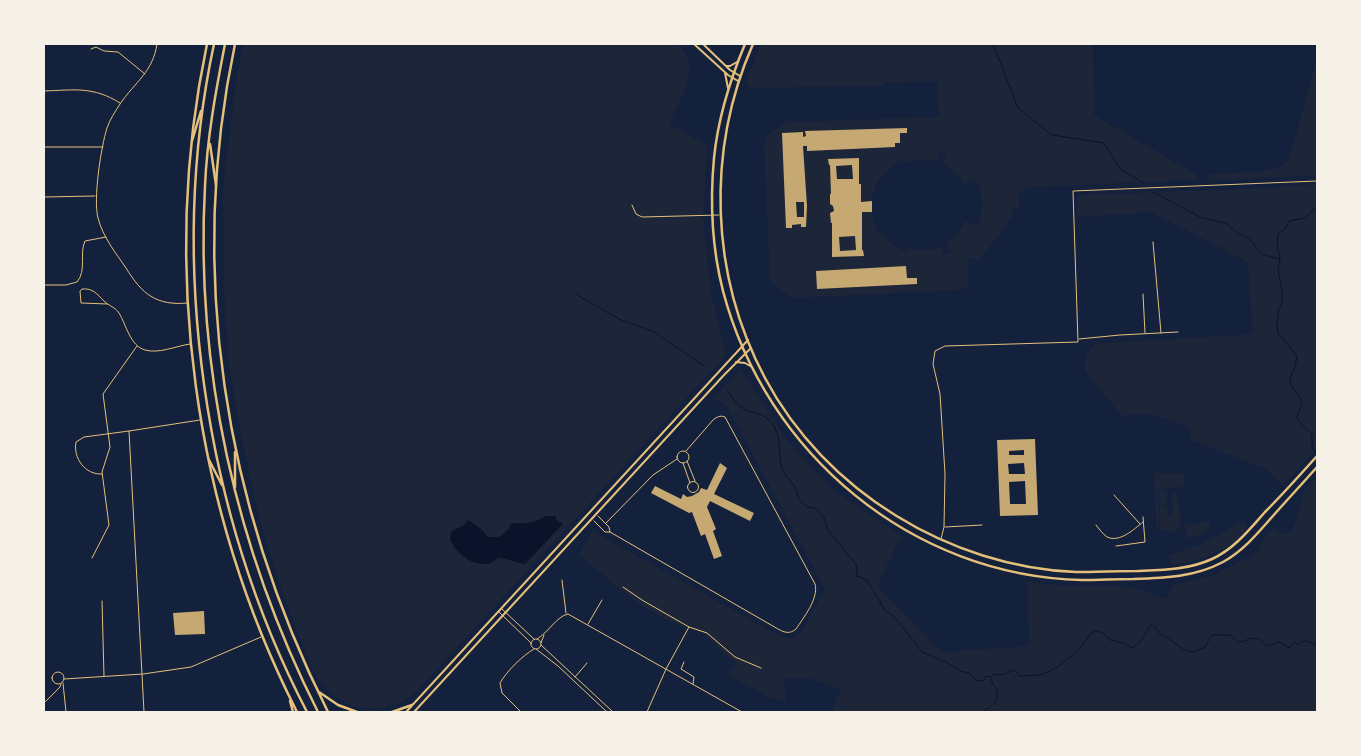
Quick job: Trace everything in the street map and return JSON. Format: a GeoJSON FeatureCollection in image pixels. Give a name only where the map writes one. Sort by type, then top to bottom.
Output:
{"type":"FeatureCollection","features":[{"type":"Feature","properties":{"kind":"main road"},"geometry":{"type":"LineString","coordinates":[[207,44],[192,141],[187,228],[188,303],[191,344],[201,420],[230,544],[262,637],[297,712]]}},
{"type":"Feature","properties":{"kind":"main road"},"geometry":{"type":"LineString","coordinates":[[214,44],[204,103],[195,205],[196,304],[208,411],[224,490],[238,542],[260,606],[288,674],[307,712]]}},
{"type":"Feature","properties":{"kind":"main road"},"geometry":{"type":"LineString","coordinates":[[225,44],[210,140],[204,213],[208,336],[218,418],[235,491],[271,606],[318,712]]}},
{"type":"Feature","properties":{"kind":"main road"},"geometry":{"type":"LineString","coordinates":[[236,44],[225,98],[216,185],[215,251],[218,326],[223,378],[235,452],[255,529],[268,570],[302,657],[328,712]]}},
{"type":"Feature","properties":{"kind":"main road"},"geometry":{"type":"LineString","coordinates":[[694,44],[732,78],[738,81]]}},
{"type":"Feature","properties":{"kind":"main road"},"geometry":{"type":"LineString","coordinates":[[703,44],[725,66],[740,76]]}},
{"type":"Feature","properties":{"kind":"main road"},"geometry":{"type":"LineString","coordinates":[[745,44],[733,72],[720,118],[715,148],[713,215],[715,247],[723,290],[745,353],[776,410],[800,442],[859,499],[895,524],[924,540],[967,558],[1007,570],[1048,577],[1092,580],[1172,577],[1195,573],[1226,561],[1243,548],[1317,467]]}},
{"type":"Feature","properties":{"kind":"main road"},"geometry":{"type":"LineString","coordinates":[[753,44],[738,81],[730,109],[721,176],[720,215],[730,289],[751,348],[765,378],[781,405],[805,436],[833,466],[882,507],[941,540],[985,556],[1042,569],[1101,572],[1180,569],[1206,562],[1229,549],[1317,456]]}},
{"type":"Feature","properties":{"kind":"main road"},"geometry":{"type":"LineString","coordinates":[[725,66],[730,66],[737,62]]}},
{"type":"Feature","properties":{"kind":"main road"},"geometry":{"type":"LineString","coordinates":[[724,71],[729,89]]}},
{"type":"Feature","properties":{"kind":"main road"},"geometry":{"type":"LineString","coordinates":[[192,141],[204,103]]}},
{"type":"Feature","properties":{"kind":"main road"},"geometry":{"type":"LineString","coordinates":[[210,140],[216,185]]}},
{"type":"Feature","properties":{"kind":"main road"},"geometry":{"type":"LineString","coordinates":[[406,712],[748,340]]}},
{"type":"Feature","properties":{"kind":"main road"},"geometry":{"type":"LineString","coordinates":[[414,712],[751,348]]}},
{"type":"Feature","properties":{"kind":"main road"},"geometry":{"type":"LineString","coordinates":[[736,362],[745,363],[752,367]]}},
{"type":"Feature","properties":{"kind":"main road"},"geometry":{"type":"LineString","coordinates":[[235,452],[235,491]]}},
{"type":"Feature","properties":{"kind":"main road"},"geometry":{"type":"LineString","coordinates":[[209,460],[224,490]]}},
{"type":"Feature","properties":{"kind":"main road"},"geometry":{"type":"LineString","coordinates":[[615,485],[619,489]]}},
{"type":"Feature","properties":{"kind":"main road"},"geometry":{"type":"LineString","coordinates":[[434,681],[439,685]]}},
{"type":"Feature","properties":{"kind":"main road"},"geometry":{"type":"LineString","coordinates":[[317,690],[338,705],[357,712]]}},
{"type":"Feature","properties":{"kind":"main road"},"geometry":{"type":"LineString","coordinates":[[289,697],[293,712]]}},
{"type":"Feature","properties":{"kind":"main road"},"geometry":{"type":"LineString","coordinates":[[392,712],[412,705]]}},
{"type":"Feature","properties":{"kind":"street"},"geometry":{"type":"LineString","coordinates":[[157,44],[155,56],[145,74],[111,118],[103,147],[96,196],[98,218],[106,237],[137,285],[144,292],[151,297],[168,303],[188,303]]}},
{"type":"Feature","properties":{"kind":"street"},"geometry":{"type":"LineString","coordinates":[[91,49],[96,47],[104,51],[118,52],[145,74]]}},
{"type":"Feature","properties":{"kind":"street"},"geometry":{"type":"LineString","coordinates":[[44,91],[90,90],[102,92],[121,103]]}},
{"type":"Feature","properties":{"kind":"street"},"geometry":{"type":"LineString","coordinates":[[44,147],[103,147]]}},
{"type":"Feature","properties":{"kind":"street"},"geometry":{"type":"LineString","coordinates":[[1078,339],[1073,191],[1317,181]]}},
{"type":"Feature","properties":{"kind":"street"},"geometry":{"type":"LineString","coordinates":[[44,196],[96,196]]}},
{"type":"Feature","properties":{"kind":"street"},"geometry":{"type":"LineString","coordinates":[[632,205],[636,214],[642,217],[720,215]]}},
{"type":"Feature","properties":{"kind":"street"},"geometry":{"type":"LineString","coordinates":[[44,285],[66,285],[77,282],[82,273],[85,241],[106,237]]}},
{"type":"Feature","properties":{"kind":"street"},"geometry":{"type":"LineString","coordinates":[[1153,242],[1161,333]]}},
{"type":"Feature","properties":{"kind":"street"},"geometry":{"type":"LineString","coordinates":[[107,304],[81,303],[80,291],[82,289],[91,289],[107,304],[114,307],[137,346],[155,351],[191,344]]}},
{"type":"Feature","properties":{"kind":"street"},"geometry":{"type":"LineString","coordinates":[[1143,294],[1145,333]]}},
{"type":"Feature","properties":{"kind":"street"},"geometry":{"type":"LineString","coordinates":[[941,540],[944,527],[945,474],[942,407],[933,364],[935,351],[945,346],[1078,342],[1078,339],[1178,332]]}},
{"type":"Feature","properties":{"kind":"street"},"geometry":{"type":"LineString","coordinates":[[92,558],[109,525],[103,468],[110,450],[103,394],[137,346]]}},
{"type":"Feature","properties":{"kind":"street"},"geometry":{"type":"LineString","coordinates":[[594,521],[605,532],[610,532],[778,630],[789,633],[796,629],[815,596],[817,589],[815,584],[728,421],[722,416],[717,417],[686,451],[679,452],[677,459],[653,475],[606,523]]}},
{"type":"Feature","properties":{"kind":"street"},"geometry":{"type":"LineString","coordinates":[[103,474],[93,473],[81,464],[76,456],[75,446],[80,438],[201,420]]}},
{"type":"Feature","properties":{"kind":"street"},"geometry":{"type":"LineString","coordinates":[[129,431],[144,712]]}},
{"type":"Feature","properties":{"kind":"street"},"geometry":{"type":"LineString","coordinates":[[677,459],[682,463],[690,482],[688,489],[695,493],[699,487],[687,461],[689,456],[686,451]]}},
{"type":"Feature","properties":{"kind":"street"},"geometry":{"type":"LineString","coordinates":[[682,463],[687,461]]}},
{"type":"Feature","properties":{"kind":"street"},"geometry":{"type":"LineString","coordinates":[[690,482],[695,481]]}},
{"type":"Feature","properties":{"kind":"street"},"geometry":{"type":"LineString","coordinates":[[1114,495],[1140,524]]}},
{"type":"Feature","properties":{"kind":"street"},"geometry":{"type":"LineString","coordinates":[[598,516],[609,527],[610,532]]}},
{"type":"Feature","properties":{"kind":"street"},"geometry":{"type":"LineString","coordinates":[[1116,546],[1146,542],[1143,517]]}},
{"type":"Feature","properties":{"kind":"street"},"geometry":{"type":"LineString","coordinates":[[1096,525],[1105,536],[1110,538],[1126,536],[1143,522]]}},
{"type":"Feature","properties":{"kind":"street"},"geometry":{"type":"LineString","coordinates":[[944,527],[982,525]]}},
{"type":"Feature","properties":{"kind":"street"},"geometry":{"type":"LineString","coordinates":[[562,580],[566,614]]}},
{"type":"Feature","properties":{"kind":"street"},"geometry":{"type":"LineString","coordinates":[[623,587],[642,600],[689,626],[707,633],[735,657],[761,668]]}},
{"type":"Feature","properties":{"kind":"street"},"geometry":{"type":"LineString","coordinates":[[587,625],[602,600]]}},
{"type":"Feature","properties":{"kind":"street"},"geometry":{"type":"LineString","coordinates":[[102,601],[104,676]]}},
{"type":"Feature","properties":{"kind":"street"},"geometry":{"type":"LineString","coordinates":[[501,608],[534,639]]}},
{"type":"Feature","properties":{"kind":"street"},"geometry":{"type":"LineString","coordinates":[[498,611],[530,642],[531,646],[528,653]]}},
{"type":"Feature","properties":{"kind":"street"},"geometry":{"type":"LineString","coordinates":[[566,614],[742,712]]}},
{"type":"Feature","properties":{"kind":"street"},"geometry":{"type":"LineString","coordinates":[[530,642],[545,635],[566,614]]}},
{"type":"Feature","properties":{"kind":"street"},"geometry":{"type":"LineString","coordinates":[[647,712],[666,669],[689,626]]}},
{"type":"Feature","properties":{"kind":"street"},"geometry":{"type":"LineString","coordinates":[[521,712],[502,693],[500,687],[502,680],[528,653],[541,644],[545,635]]}},
{"type":"Feature","properties":{"kind":"street"},"geometry":{"type":"LineString","coordinates":[[64,679],[143,674],[191,667],[262,637]]}},
{"type":"Feature","properties":{"kind":"street"},"geometry":{"type":"LineString","coordinates":[[538,639],[613,712]]}},
{"type":"Feature","properties":{"kind":"street"},"geometry":{"type":"LineString","coordinates":[[531,646],[558,666],[607,712]]}},
{"type":"Feature","properties":{"kind":"street"},"geometry":{"type":"LineString","coordinates":[[684,662],[681,669],[694,677],[693,684]]}},
{"type":"Feature","properties":{"kind":"street"},"geometry":{"type":"LineString","coordinates":[[575,677],[587,664]]}},
{"type":"Feature","properties":{"kind":"street"},"geometry":{"type":"LineString","coordinates":[[62,683],[57,684],[54,682],[53,676],[59,673],[63,675],[64,679]]}},
{"type":"Feature","properties":{"kind":"street"},"geometry":{"type":"LineString","coordinates":[[44,703],[60,687],[64,679]]}},
{"type":"Feature","properties":{"kind":"street"},"geometry":{"type":"LineString","coordinates":[[62,683],[65,693],[66,712]]}},
{"type":"Feature","properties":{"kind":"shaded area"},"geometry":{"type":"Polygon","coordinates":[[[244,44],[678,44],[689,62],[689,73],[683,94],[669,124],[707,145],[703,218],[710,288],[726,355],[413,695],[383,708],[369,709],[343,701],[331,693],[311,667],[276,575],[257,509],[242,439],[229,364],[224,292],[223,187],[237,75],[244,44]]]}},
{"type":"Feature","properties":{"kind":"shaded area"},"geometry":{"type":"Polygon","coordinates":[[[761,44],[1093,44],[1094,115],[1198,174],[1197,180],[1027,187],[1018,194],[1019,208],[1012,208],[1012,217],[979,261],[968,257],[968,287],[960,290],[792,298],[774,285],[770,279],[764,142],[768,135],[781,125],[789,122],[939,117],[937,81],[886,83],[881,86],[750,88],[746,83],[761,44]],[[940,152],[938,161],[921,159],[905,163],[902,159],[879,178],[876,185],[872,200],[872,214],[876,229],[880,236],[883,235],[893,245],[906,252],[908,248],[924,250],[941,247],[944,255],[951,253],[946,244],[960,231],[966,221],[978,226],[982,202],[976,179],[964,184],[959,176],[943,163],[947,154],[940,152]]]}},
{"type":"Feature","properties":{"kind":"shaded area"},"geometry":{"type":"Polygon","coordinates":[[[1317,59],[1317,175],[1209,181],[1209,174],[1258,172],[1278,168],[1289,160],[1317,59]]]}},
{"type":"Feature","properties":{"kind":"shaded area"},"geometry":{"type":"Polygon","coordinates":[[[1317,184],[1317,449],[1285,483],[1280,483],[1269,470],[1190,440],[1190,429],[1188,427],[1164,418],[1145,414],[1129,414],[1122,417],[1085,370],[1086,359],[1095,344],[1253,334],[1248,262],[1151,212],[1077,217],[1077,195],[1245,189],[1317,184]]]}},
{"type":"Feature","properties":{"kind":"shaded area"},"geometry":{"type":"Polygon","coordinates":[[[741,370],[787,441],[835,492],[901,536],[877,586],[941,652],[1028,646],[1027,582],[1066,586],[1133,587],[1167,599],[1173,585],[1212,576],[1260,550],[1261,542],[1273,528],[1283,534],[1291,532],[1297,520],[1303,493],[1317,475],[1317,712],[831,712],[841,689],[814,679],[794,677],[784,679],[787,702],[768,697],[729,675],[737,662],[702,633],[665,619],[639,604],[579,555],[592,531],[774,633],[789,639],[801,633],[825,589],[727,406],[714,398],[741,370]]]}},
{"type":"Feature","properties":{"kind":"shaded area"},"geometry":{"type":"Polygon","coordinates":[[[1154,473],[1184,473],[1184,487],[1158,489],[1159,531],[1157,531],[1154,473]]]}},
{"type":"Feature","properties":{"kind":"shaded area"},"geometry":{"type":"Polygon","coordinates":[[[1159,489],[1168,492],[1166,504],[1163,506],[1167,506],[1167,514],[1172,515],[1172,494],[1177,492],[1181,524],[1178,530],[1171,532],[1160,530],[1159,489]]]}},
{"type":"Feature","properties":{"kind":"shaded area"},"geometry":{"type":"Polygon","coordinates":[[[546,516],[555,516],[557,521],[563,524],[525,564],[501,558],[487,564],[475,563],[464,557],[450,539],[452,531],[464,525],[468,520],[480,528],[488,537],[499,537],[508,530],[512,523],[529,522],[546,516]]]}},
{"type":"Feature","properties":{"kind":"shaded area"},"geometry":{"type":"Polygon","coordinates":[[[1200,522],[1210,523],[1210,528],[1206,532],[1188,539],[1185,524],[1198,524],[1200,522]]]}},
{"type":"Feature","properties":{"kind":"shaded area"},"geometry":{"type":"Polygon","coordinates":[[[1242,522],[1247,525],[1243,534],[1227,547],[1199,559],[1172,565],[1168,556],[1200,545],[1242,522]]]}},
{"type":"Feature","properties":{"kind":"building"},"geometry":{"type":"Polygon","coordinates":[[[907,128],[907,133],[900,133],[900,143],[895,143],[895,147],[807,151],[807,146],[803,146],[807,206],[806,227],[801,227],[801,224],[792,225],[792,228],[786,228],[782,133],[803,132],[803,137],[806,136],[805,131],[907,128]],[[796,202],[797,217],[804,217],[804,202],[796,202]]]}},
{"type":"Feature","properties":{"kind":"building"},"geometry":{"type":"Polygon","coordinates":[[[859,158],[861,202],[872,201],[872,212],[862,212],[862,250],[864,256],[832,257],[832,223],[830,213],[834,211],[833,206],[830,204],[830,165],[828,159],[859,158]],[[852,165],[836,166],[837,179],[853,179],[852,165]],[[855,236],[839,237],[840,251],[856,250],[855,236]]]}},
{"type":"Feature","properties":{"kind":"building"},"geometry":{"type":"Polygon","coordinates":[[[906,266],[907,278],[917,278],[917,284],[817,289],[816,271],[906,266]]]}},
{"type":"Feature","properties":{"kind":"building"},"geometry":{"type":"Polygon","coordinates":[[[1035,439],[1038,515],[1000,516],[997,440],[1035,439]],[[1024,450],[1009,451],[1009,455],[1024,455],[1024,450]],[[1024,463],[1008,464],[1009,474],[1025,474],[1024,463]],[[1025,481],[1009,482],[1010,504],[1026,504],[1025,481]]]}},
{"type":"Feature","properties":{"kind":"building"},"geometry":{"type":"Polygon","coordinates":[[[720,463],[727,468],[714,494],[754,513],[750,521],[710,501],[707,507],[716,529],[713,531],[722,556],[714,559],[705,534],[701,536],[692,512],[689,513],[651,493],[655,486],[681,499],[683,494],[687,497],[699,492],[701,488],[707,490],[720,463]]]}},
{"type":"Feature","properties":{"kind":"building"},"geometry":{"type":"Polygon","coordinates":[[[204,611],[205,634],[175,635],[173,613],[204,611]]]}},
{"type":"Feature","properties":{"kind":"waterway"},"geometry":{"type":"LineString","coordinates":[[993,44],[1018,108],[1052,135],[1104,143],[1120,169],[1142,182]]}},
{"type":"Feature","properties":{"kind":"waterway"},"geometry":{"type":"LineString","coordinates":[[1153,192],[1202,218],[1226,223],[1239,234],[1248,238],[1262,254],[1280,259]]}},
{"type":"Feature","properties":{"kind":"waterway"},"geometry":{"type":"LineString","coordinates":[[1315,452],[1312,446],[1312,434],[1296,418],[1302,404],[1301,399],[1292,386],[1290,378],[1297,356],[1278,333],[1277,322],[1282,302],[1282,291],[1278,270],[1280,259],[1277,243],[1278,234],[1285,229],[1289,221],[1305,218],[1317,206]]}},
{"type":"Feature","properties":{"kind":"waterway"},"geometry":{"type":"LineString","coordinates":[[577,295],[619,319],[654,332],[704,366]]}},
{"type":"Feature","properties":{"kind":"waterway"},"geometry":{"type":"LineString","coordinates":[[727,389],[741,407],[766,417],[772,423],[779,440],[782,469],[793,484],[800,500],[805,505],[815,508],[824,518],[828,530],[856,564],[857,576],[867,580],[884,610],[892,615],[922,652],[948,663],[960,671],[970,673],[975,680],[983,681],[986,676],[991,677],[994,674],[1003,675],[1014,670],[1020,676],[1046,673],[1061,664],[1095,631],[1103,633],[1110,640],[1124,643],[1131,648],[1136,646],[1151,625],[1161,635],[1184,650],[1192,652],[1204,648],[1212,635],[1230,635],[1238,642],[1252,638],[1260,639],[1266,646],[1280,642],[1289,648],[1294,642],[1298,645],[1302,641],[1307,641],[1317,648]]}},
{"type":"Feature","properties":{"kind":"waterway"},"geometry":{"type":"LineString","coordinates":[[983,712],[992,705],[997,697],[991,678]]}}]}
